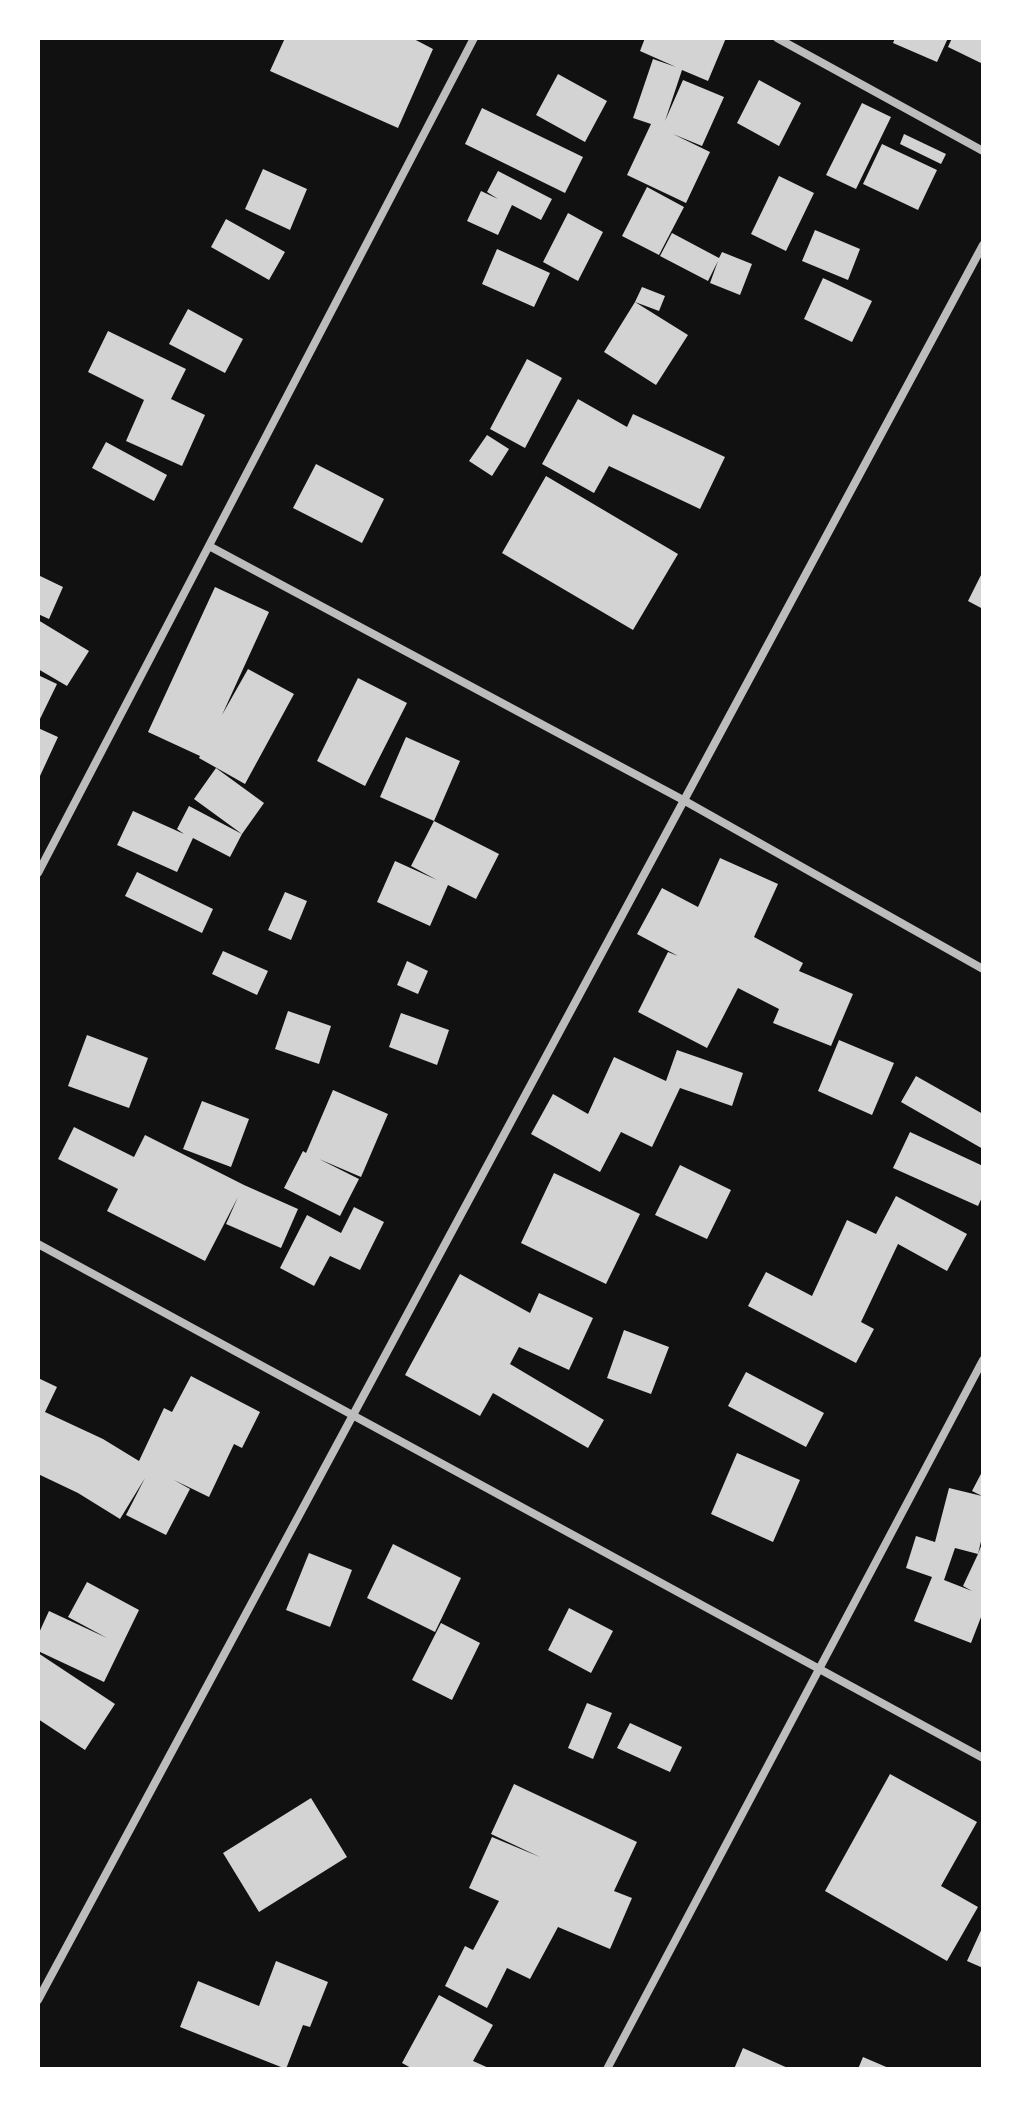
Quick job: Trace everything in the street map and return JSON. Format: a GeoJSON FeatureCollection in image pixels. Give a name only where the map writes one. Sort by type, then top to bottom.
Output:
{"type":"FeatureCollection","features":[{"type":"Feature","properties":{"kind":"street"},"geometry":{"type":"LineString","coordinates":[[38,873],[474,38]]}},
{"type":"Feature","properties":{"kind":"street"},"geometry":{"type":"LineString","coordinates":[[777,38],[983,151]]}},
{"type":"Feature","properties":{"kind":"street"},"geometry":{"type":"LineString","coordinates":[[38,2000],[983,245]]}},
{"type":"Feature","properties":{"kind":"street"},"geometry":{"type":"LineString","coordinates":[[209,546],[685,801],[983,969]]}},
{"type":"Feature","properties":{"kind":"street"},"geometry":{"type":"LineString","coordinates":[[38,1244],[983,1758]]}},
{"type":"Feature","properties":{"kind":"street"},"geometry":{"type":"LineString","coordinates":[[607,2069],[983,1360]]}},
{"type":"Feature","properties":{"kind":"building"},"geometry":{"type":"Polygon","coordinates":[[[285,38],[412,38],[433,49],[398,128],[270,71],[285,38]]]}},
{"type":"Feature","properties":{"kind":"building"},"geometry":{"type":"Polygon","coordinates":[[[645,38],[726,38],[708,81],[682,70],[665,121],[683,80],[724,97],[702,146],[673,134],[710,152],[686,203],[627,175],[651,124],[633,118],[653,59],[676,67],[640,51],[645,38]]]}},
{"type":"Feature","properties":{"kind":"building"},"geometry":{"type":"Polygon","coordinates":[[[895,38],[948,38],[937,62],[893,43],[895,38]]]}},
{"type":"Feature","properties":{"kind":"building"},"geometry":{"type":"Polygon","coordinates":[[[952,38],[983,38],[983,64],[948,47],[952,38]]]}},
{"type":"Feature","properties":{"kind":"building"},"geometry":{"type":"Polygon","coordinates":[[[558,74],[607,101],[585,142],[536,115],[558,74]]]}},
{"type":"Feature","properties":{"kind":"building"},"geometry":{"type":"Polygon","coordinates":[[[759,80],[801,103],[779,146],[737,123],[759,80]]]}},
{"type":"Feature","properties":{"kind":"building"},"geometry":{"type":"Polygon","coordinates":[[[862,103],[891,117],[856,189],[826,175],[862,103]]]}},
{"type":"Feature","properties":{"kind":"building"},"geometry":{"type":"Polygon","coordinates":[[[482,108],[583,157],[565,193],[465,144],[482,108]]]}},
{"type":"Feature","properties":{"kind":"building"},"geometry":{"type":"Polygon","coordinates":[[[904,134],[946,154],[941,164],[900,144],[904,134]]]}},
{"type":"Feature","properties":{"kind":"building"},"geometry":{"type":"Polygon","coordinates":[[[882,144],[937,170],[918,210],[863,184],[882,144]]]}},
{"type":"Feature","properties":{"kind":"building"},"geometry":{"type":"Polygon","coordinates":[[[263,169],[307,189],[290,230],[245,209],[263,169]]]}},
{"type":"Feature","properties":{"kind":"building"},"geometry":{"type":"Polygon","coordinates":[[[498,171],[552,199],[541,220],[512,205],[498,235],[467,221],[481,191],[498,199],[487,192],[498,171]]]}},
{"type":"Feature","properties":{"kind":"building"},"geometry":{"type":"Polygon","coordinates":[[[779,176],[814,193],[786,251],[751,234],[779,176]]]}},
{"type":"Feature","properties":{"kind":"building"},"geometry":{"type":"Polygon","coordinates":[[[647,187],[684,207],[659,255],[622,236],[647,187]]]}},
{"type":"Feature","properties":{"kind":"building"},"geometry":{"type":"Polygon","coordinates":[[[568,213],[603,232],[578,281],[543,262],[568,213]]]}},
{"type":"Feature","properties":{"kind":"building"},"geometry":{"type":"Polygon","coordinates":[[[226,219],[285,252],[269,280],[211,247],[226,219]]]}},
{"type":"Feature","properties":{"kind":"building"},"geometry":{"type":"Polygon","coordinates":[[[815,230],[860,249],[848,280],[802,261],[815,230]]]}},
{"type":"Feature","properties":{"kind":"building"},"geometry":{"type":"Polygon","coordinates":[[[672,233],[719,258],[722,252],[752,264],[740,295],[710,283],[718,261],[708,281],[660,256],[672,233]]]}},
{"type":"Feature","properties":{"kind":"building"},"geometry":{"type":"Polygon","coordinates":[[[497,249],[550,273],[534,307],[482,284],[497,249]]]}},
{"type":"Feature","properties":{"kind":"building"},"geometry":{"type":"Polygon","coordinates":[[[823,278],[872,301],[852,342],[804,319],[823,278]]]}},
{"type":"Feature","properties":{"kind":"building"},"geometry":{"type":"Polygon","coordinates":[[[642,287],[665,296],[659,311],[635,302],[642,287]]]}},
{"type":"Feature","properties":{"kind":"building"},"geometry":{"type":"Polygon","coordinates":[[[635,302],[688,335],[656,385],[604,352],[635,302]]]}},
{"type":"Feature","properties":{"kind":"building"},"geometry":{"type":"Polygon","coordinates":[[[188,309],[243,339],[225,373],[169,344],[188,309]]]}},
{"type":"Feature","properties":{"kind":"building"},"geometry":{"type":"Polygon","coordinates":[[[108,331],[186,369],[171,399],[205,415],[182,466],[126,441],[144,400],[88,372],[108,331]]]}},
{"type":"Feature","properties":{"kind":"building"},"geometry":{"type":"Polygon","coordinates":[[[527,359],[562,378],[525,448],[490,429],[527,359]]]}},
{"type":"Feature","properties":{"kind":"building"},"geometry":{"type":"Polygon","coordinates":[[[578,399],[627,427],[633,414],[725,457],[700,509],[609,466],[594,493],[542,464],[578,399]]]}},
{"type":"Feature","properties":{"kind":"building"},"geometry":{"type":"Polygon","coordinates":[[[487,435],[509,449],[492,476],[469,461],[487,435]]]}},
{"type":"Feature","properties":{"kind":"building"},"geometry":{"type":"Polygon","coordinates":[[[106,442],[167,475],[154,501],[92,468],[106,442]]]}},
{"type":"Feature","properties":{"kind":"building"},"geometry":{"type":"Polygon","coordinates":[[[316,464],[384,499],[362,543],[293,508],[316,464]]]}},
{"type":"Feature","properties":{"kind":"building"},"geometry":{"type":"Polygon","coordinates":[[[546,476],[678,554],[633,630],[502,553],[546,476]]]}},
{"type":"Feature","properties":{"kind":"building"},"geometry":{"type":"Polygon","coordinates":[[[983,571],[983,609],[968,601],[983,571]]]}},
{"type":"Feature","properties":{"kind":"building"},"geometry":{"type":"Polygon","coordinates":[[[38,575],[63,587],[49,619],[38,614],[38,575]]]}},
{"type":"Feature","properties":{"kind":"building"},"geometry":{"type":"Polygon","coordinates":[[[215,587],[269,612],[222,715],[248,669],[294,694],[245,784],[200,756],[148,732],[215,587]]]}},
{"type":"Feature","properties":{"kind":"building"},"geometry":{"type":"Polygon","coordinates":[[[38,620],[89,651],[67,686],[38,669],[38,620]]]}},
{"type":"Feature","properties":{"kind":"building"},"geometry":{"type":"Polygon","coordinates":[[[38,675],[57,684],[38,723],[38,675]]]}},
{"type":"Feature","properties":{"kind":"building"},"geometry":{"type":"Polygon","coordinates":[[[358,678],[407,703],[365,786],[317,761],[358,678]]]}},
{"type":"Feature","properties":{"kind":"building"},"geometry":{"type":"Polygon","coordinates":[[[38,728],[58,737],[40,776],[38,775],[38,728]]]}},
{"type":"Feature","properties":{"kind":"building"},"geometry":{"type":"Polygon","coordinates":[[[406,737],[460,761],[434,821],[380,797],[406,737]]]}},
{"type":"Feature","properties":{"kind":"building"},"geometry":{"type":"Polygon","coordinates":[[[216,768],[264,803],[242,834],[194,799],[216,768]]]}},
{"type":"Feature","properties":{"kind":"building"},"geometry":{"type":"Polygon","coordinates":[[[189,806],[242,834],[230,857],[193,838],[177,872],[117,845],[133,811],[184,834],[177,829],[189,806]]]}},
{"type":"Feature","properties":{"kind":"building"},"geometry":{"type":"Polygon","coordinates":[[[434,821],[499,854],[476,899],[448,885],[430,926],[377,902],[395,861],[437,880],[411,866],[434,821]]]}},
{"type":"Feature","properties":{"kind":"building"},"geometry":{"type":"Polygon","coordinates":[[[720,858],[778,884],[754,937],[803,963],[799,971],[853,994],[831,1046],[773,1023],[779,1009],[738,988],[707,1048],[638,1012],[668,952],[678,956],[637,934],[662,888],[698,907],[720,858]]]}},
{"type":"Feature","properties":{"kind":"building"},"geometry":{"type":"Polygon","coordinates":[[[137,872],[213,909],[202,933],[125,896],[137,872]]]}},
{"type":"Feature","properties":{"kind":"building"},"geometry":{"type":"Polygon","coordinates":[[[285,892],[307,901],[291,940],[268,930],[285,892]]]}},
{"type":"Feature","properties":{"kind":"building"},"geometry":{"type":"Polygon","coordinates":[[[223,951],[268,971],[257,995],[212,974],[223,951]]]}},
{"type":"Feature","properties":{"kind":"building"},"geometry":{"type":"Polygon","coordinates":[[[407,961],[428,971],[418,994],[397,985],[407,961]]]}},
{"type":"Feature","properties":{"kind":"building"},"geometry":{"type":"Polygon","coordinates":[[[288,1011],[331,1026],[319,1064],[275,1049],[288,1011]]]}},
{"type":"Feature","properties":{"kind":"building"},"geometry":{"type":"Polygon","coordinates":[[[401,1013],[449,1030],[437,1065],[389,1047],[401,1013]]]}},
{"type":"Feature","properties":{"kind":"building"},"geometry":{"type":"Polygon","coordinates":[[[87,1035],[148,1058],[129,1108],[68,1086],[87,1035]]]}},
{"type":"Feature","properties":{"kind":"building"},"geometry":{"type":"Polygon","coordinates":[[[839,1040],[894,1063],[872,1115],[818,1091],[839,1040]]]}},
{"type":"Feature","properties":{"kind":"building"},"geometry":{"type":"Polygon","coordinates":[[[677,1050],[743,1073],[732,1106],[680,1088],[652,1147],[621,1132],[600,1172],[531,1134],[553,1094],[588,1114],[614,1057],[666,1081],[677,1050]]]}},
{"type":"Feature","properties":{"kind":"building"},"geometry":{"type":"Polygon","coordinates":[[[916,1076],[983,1114],[983,1149],[901,1102],[916,1076]]]}},
{"type":"Feature","properties":{"kind":"building"},"geometry":{"type":"Polygon","coordinates":[[[333,1090],[388,1114],[361,1177],[319,1159],[359,1179],[340,1216],[284,1188],[303,1151],[306,1153],[333,1090]]]}},
{"type":"Feature","properties":{"kind":"building"},"geometry":{"type":"Polygon","coordinates":[[[202,1101],[249,1119],[231,1167],[183,1149],[202,1101]]]}},
{"type":"Feature","properties":{"kind":"building"},"geometry":{"type":"Polygon","coordinates":[[[74,1127],[134,1157],[145,1135],[298,1209],[281,1248],[226,1224],[238,1197],[205,1261],[107,1211],[118,1189],[58,1159],[74,1127]]]}},
{"type":"Feature","properties":{"kind":"building"},"geometry":{"type":"Polygon","coordinates":[[[910,1132],[983,1166],[983,1195],[978,1206],[893,1168],[910,1132]]]}},
{"type":"Feature","properties":{"kind":"building"},"geometry":{"type":"Polygon","coordinates":[[[680,1165],[731,1190],[707,1239],[655,1215],[680,1165]]]}},
{"type":"Feature","properties":{"kind":"building"},"geometry":{"type":"Polygon","coordinates":[[[554,1173],[640,1214],[606,1284],[521,1243],[554,1173]]]}},
{"type":"Feature","properties":{"kind":"building"},"geometry":{"type":"Polygon","coordinates":[[[896,1196],[967,1234],[947,1271],[898,1244],[861,1322],[874,1329],[856,1363],[748,1306],[766,1272],[812,1296],[847,1220],[876,1234],[896,1196]]]}},
{"type":"Feature","properties":{"kind":"building"},"geometry":{"type":"Polygon","coordinates":[[[354,1207],[384,1222],[360,1270],[330,1256],[314,1286],[280,1268],[307,1215],[341,1233],[354,1207]]]}},
{"type":"Feature","properties":{"kind":"building"},"geometry":{"type":"Polygon","coordinates":[[[460,1274],[530,1313],[539,1293],[593,1318],[569,1370],[519,1347],[510,1364],[604,1420],[588,1448],[493,1393],[480,1416],[405,1375],[460,1274]]]}},
{"type":"Feature","properties":{"kind":"building"},"geometry":{"type":"Polygon","coordinates":[[[624,1330],[669,1347],[651,1394],[607,1378],[624,1330]]]}},
{"type":"Feature","properties":{"kind":"building"},"geometry":{"type":"Polygon","coordinates":[[[746,1372],[824,1413],[806,1447],[728,1406],[746,1372]]]}},
{"type":"Feature","properties":{"kind":"building"},"geometry":{"type":"Polygon","coordinates":[[[191,1376],[260,1412],[242,1448],[234,1444],[209,1497],[174,1480],[190,1489],[166,1535],[126,1515],[145,1478],[120,1519],[78,1493],[38,1474],[38,1378],[57,1387],[45,1412],[103,1439],[139,1461],[164,1408],[172,1412],[191,1376]]]}},
{"type":"Feature","properties":{"kind":"building"},"geometry":{"type":"Polygon","coordinates":[[[737,1453],[800,1480],[773,1542],[711,1514],[737,1453]]]}},
{"type":"Feature","properties":{"kind":"building"},"geometry":{"type":"Polygon","coordinates":[[[983,1470],[983,1533],[978,1554],[983,1541],[983,1612],[971,1643],[914,1621],[932,1577],[906,1568],[916,1536],[935,1542],[949,1488],[982,1496],[972,1491],[983,1470]],[[955,1548],[944,1580],[972,1591],[963,1586],[978,1554],[955,1548]]]}},
{"type":"Feature","properties":{"kind":"building"},"geometry":{"type":"Polygon","coordinates":[[[393,1544],[461,1578],[435,1632],[367,1598],[393,1544]]]}},
{"type":"Feature","properties":{"kind":"building"},"geometry":{"type":"Polygon","coordinates":[[[309,1553],[352,1570],[330,1627],[286,1610],[309,1553]]]}},
{"type":"Feature","properties":{"kind":"building"},"geometry":{"type":"Polygon","coordinates":[[[87,1582],[139,1610],[104,1682],[38,1651],[38,1635],[49,1611],[107,1638],[68,1617],[87,1582]]]}},
{"type":"Feature","properties":{"kind":"building"},"geometry":{"type":"Polygon","coordinates":[[[569,1608],[613,1631],[591,1673],[548,1650],[569,1608]]]}},
{"type":"Feature","properties":{"kind":"building"},"geometry":{"type":"Polygon","coordinates":[[[441,1623],[480,1643],[452,1700],[412,1680],[441,1623]]]}},
{"type":"Feature","properties":{"kind":"building"},"geometry":{"type":"Polygon","coordinates":[[[38,1653],[115,1704],[85,1750],[38,1719],[38,1653]]]}},
{"type":"Feature","properties":{"kind":"building"},"geometry":{"type":"Polygon","coordinates":[[[587,1703],[612,1713],[593,1759],[568,1748],[587,1703]]]}},
{"type":"Feature","properties":{"kind":"building"},"geometry":{"type":"Polygon","coordinates":[[[630,1723],[682,1747],[670,1772],[617,1748],[630,1723]]]}},
{"type":"Feature","properties":{"kind":"building"},"geometry":{"type":"Polygon","coordinates":[[[890,1774],[977,1822],[941,1886],[978,1907],[947,1961],[825,1891],[890,1774]]]}},
{"type":"Feature","properties":{"kind":"building"},"geometry":{"type":"Polygon","coordinates":[[[514,1784],[637,1842],[614,1891],[632,1898],[610,1949],[558,1927],[530,1979],[507,1968],[487,2008],[445,1986],[465,1946],[473,1950],[499,1901],[469,1888],[492,1837],[540,1857],[491,1834],[514,1784]]]}},
{"type":"Feature","properties":{"kind":"building"},"geometry":{"type":"Polygon","coordinates":[[[311,1798],[347,1857],[259,1912],[223,1853],[311,1798]]]}},
{"type":"Feature","properties":{"kind":"building"},"geometry":{"type":"Polygon","coordinates":[[[983,1926],[983,1968],[967,1961],[983,1926]]]}},
{"type":"Feature","properties":{"kind":"building"},"geometry":{"type":"Polygon","coordinates":[[[276,1961],[328,1982],[310,2027],[303,2025],[286,2069],[180,2027],[198,1981],[259,2006],[276,1961]]]}},
{"type":"Feature","properties":{"kind":"building"},"geometry":{"type":"Polygon","coordinates":[[[439,1995],[493,2025],[473,2061],[491,2069],[413,2069],[402,2063],[439,1995]]]}},
{"type":"Feature","properties":{"kind":"building"},"geometry":{"type":"Polygon","coordinates":[[[743,2048],[790,2069],[734,2069],[743,2048]]]}},
{"type":"Feature","properties":{"kind":"building"},"geometry":{"type":"Polygon","coordinates":[[[863,2057],[891,2069],[858,2069],[863,2057]]]}}]}
